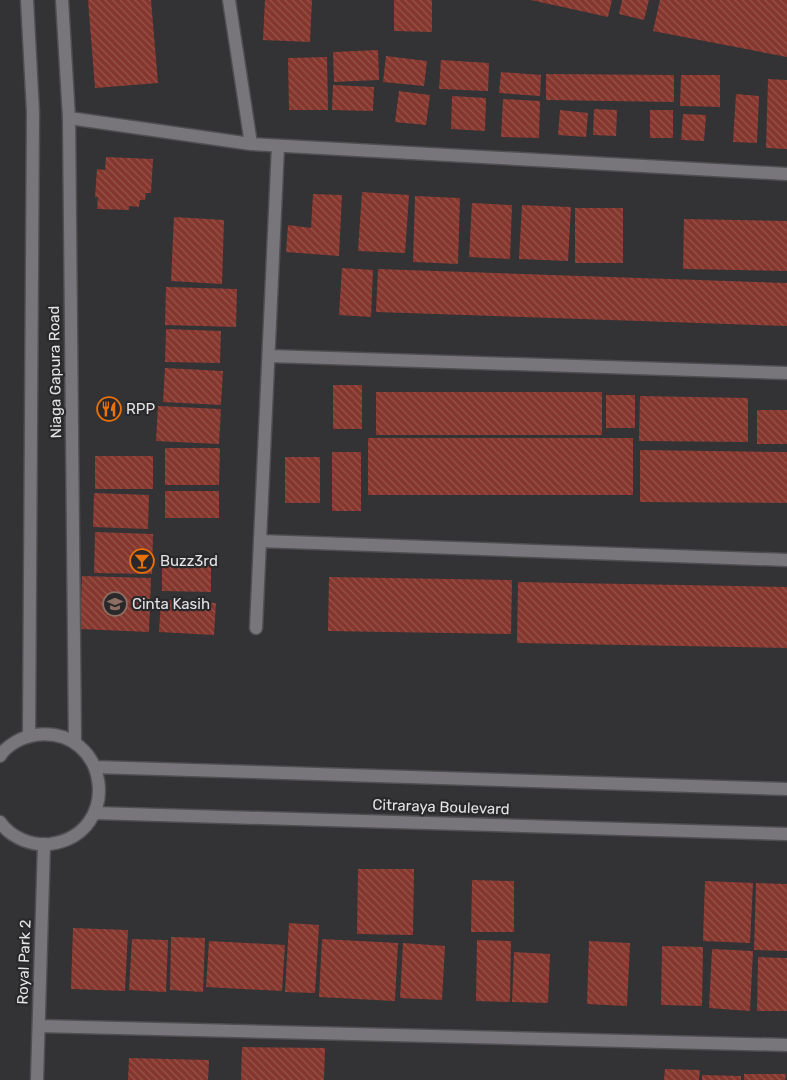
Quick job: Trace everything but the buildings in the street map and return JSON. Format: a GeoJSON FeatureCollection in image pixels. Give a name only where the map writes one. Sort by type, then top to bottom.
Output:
{"type":"FeatureCollection","features":[{"type":"Feature","properties":{"kind":"street","name":"Niaga Gapura Road"},"geometry":{"type":"LineString","coordinates":[[28,0],[33,112],[29,736]]}},
{"type":"Feature","properties":{"kind":"street","name":"Niaga Gapura Road"},"geometry":{"type":"LineString","coordinates":[[62,0],[69,118],[75,743]]}},
{"type":"Feature","properties":{"kind":"street"},"geometry":{"type":"LineString","coordinates":[[230,0],[251,144]]}},
{"type":"Feature","properties":{"kind":"street"},"geometry":{"type":"LineString","coordinates":[[69,118],[251,144],[787,174]]}},
{"type":"Feature","properties":{"kind":"street"},"geometry":{"type":"LineString","coordinates":[[256,628],[278,146]]}},
{"type":"Feature","properties":{"kind":"street"},"geometry":{"type":"LineString","coordinates":[[269,356],[787,373]]}},
{"type":"Feature","properties":{"kind":"street"},"geometry":{"type":"LineString","coordinates":[[260,541],[787,560]]}},
{"type":"Feature","properties":{"kind":"street"},"geometry":{"type":"LineString","coordinates":[[0,756],[15,742],[29,736],[45,734],[61,737],[75,743],[87,754],[95,767],[100,782],[100,798],[95,813],[86,826],[74,836],[59,842],[44,844],[28,842],[14,836],[0,822]]}},
{"type":"Feature","properties":{"kind":"street","name":"Citraraya Boulevard"},"geometry":{"type":"LineString","coordinates":[[95,767],[787,789]]}},
{"type":"Feature","properties":{"kind":"street","name":"Citraraya Boulevard"},"geometry":{"type":"LineString","coordinates":[[95,813],[787,834]]}},
{"type":"Feature","properties":{"kind":"street","name":"Royal Park 2"},"geometry":{"type":"LineString","coordinates":[[37,1080],[44,844]]}},
{"type":"Feature","properties":{"kind":"street"},"geometry":{"type":"LineString","coordinates":[[39,1026],[787,1045]]}},
{"type":"Feature","properties":{"kind":"place","name":"RPP"},"geometry":{"type":"Point","coordinates":[109,409]}},
{"type":"Feature","properties":{"kind":"place","name":"Buzz3rd"},"geometry":{"type":"Point","coordinates":[142,561]}},
{"type":"Feature","properties":{"kind":"place","name":"Cinta Kasih"},"geometry":{"type":"Point","coordinates":[115,604]}}]}
